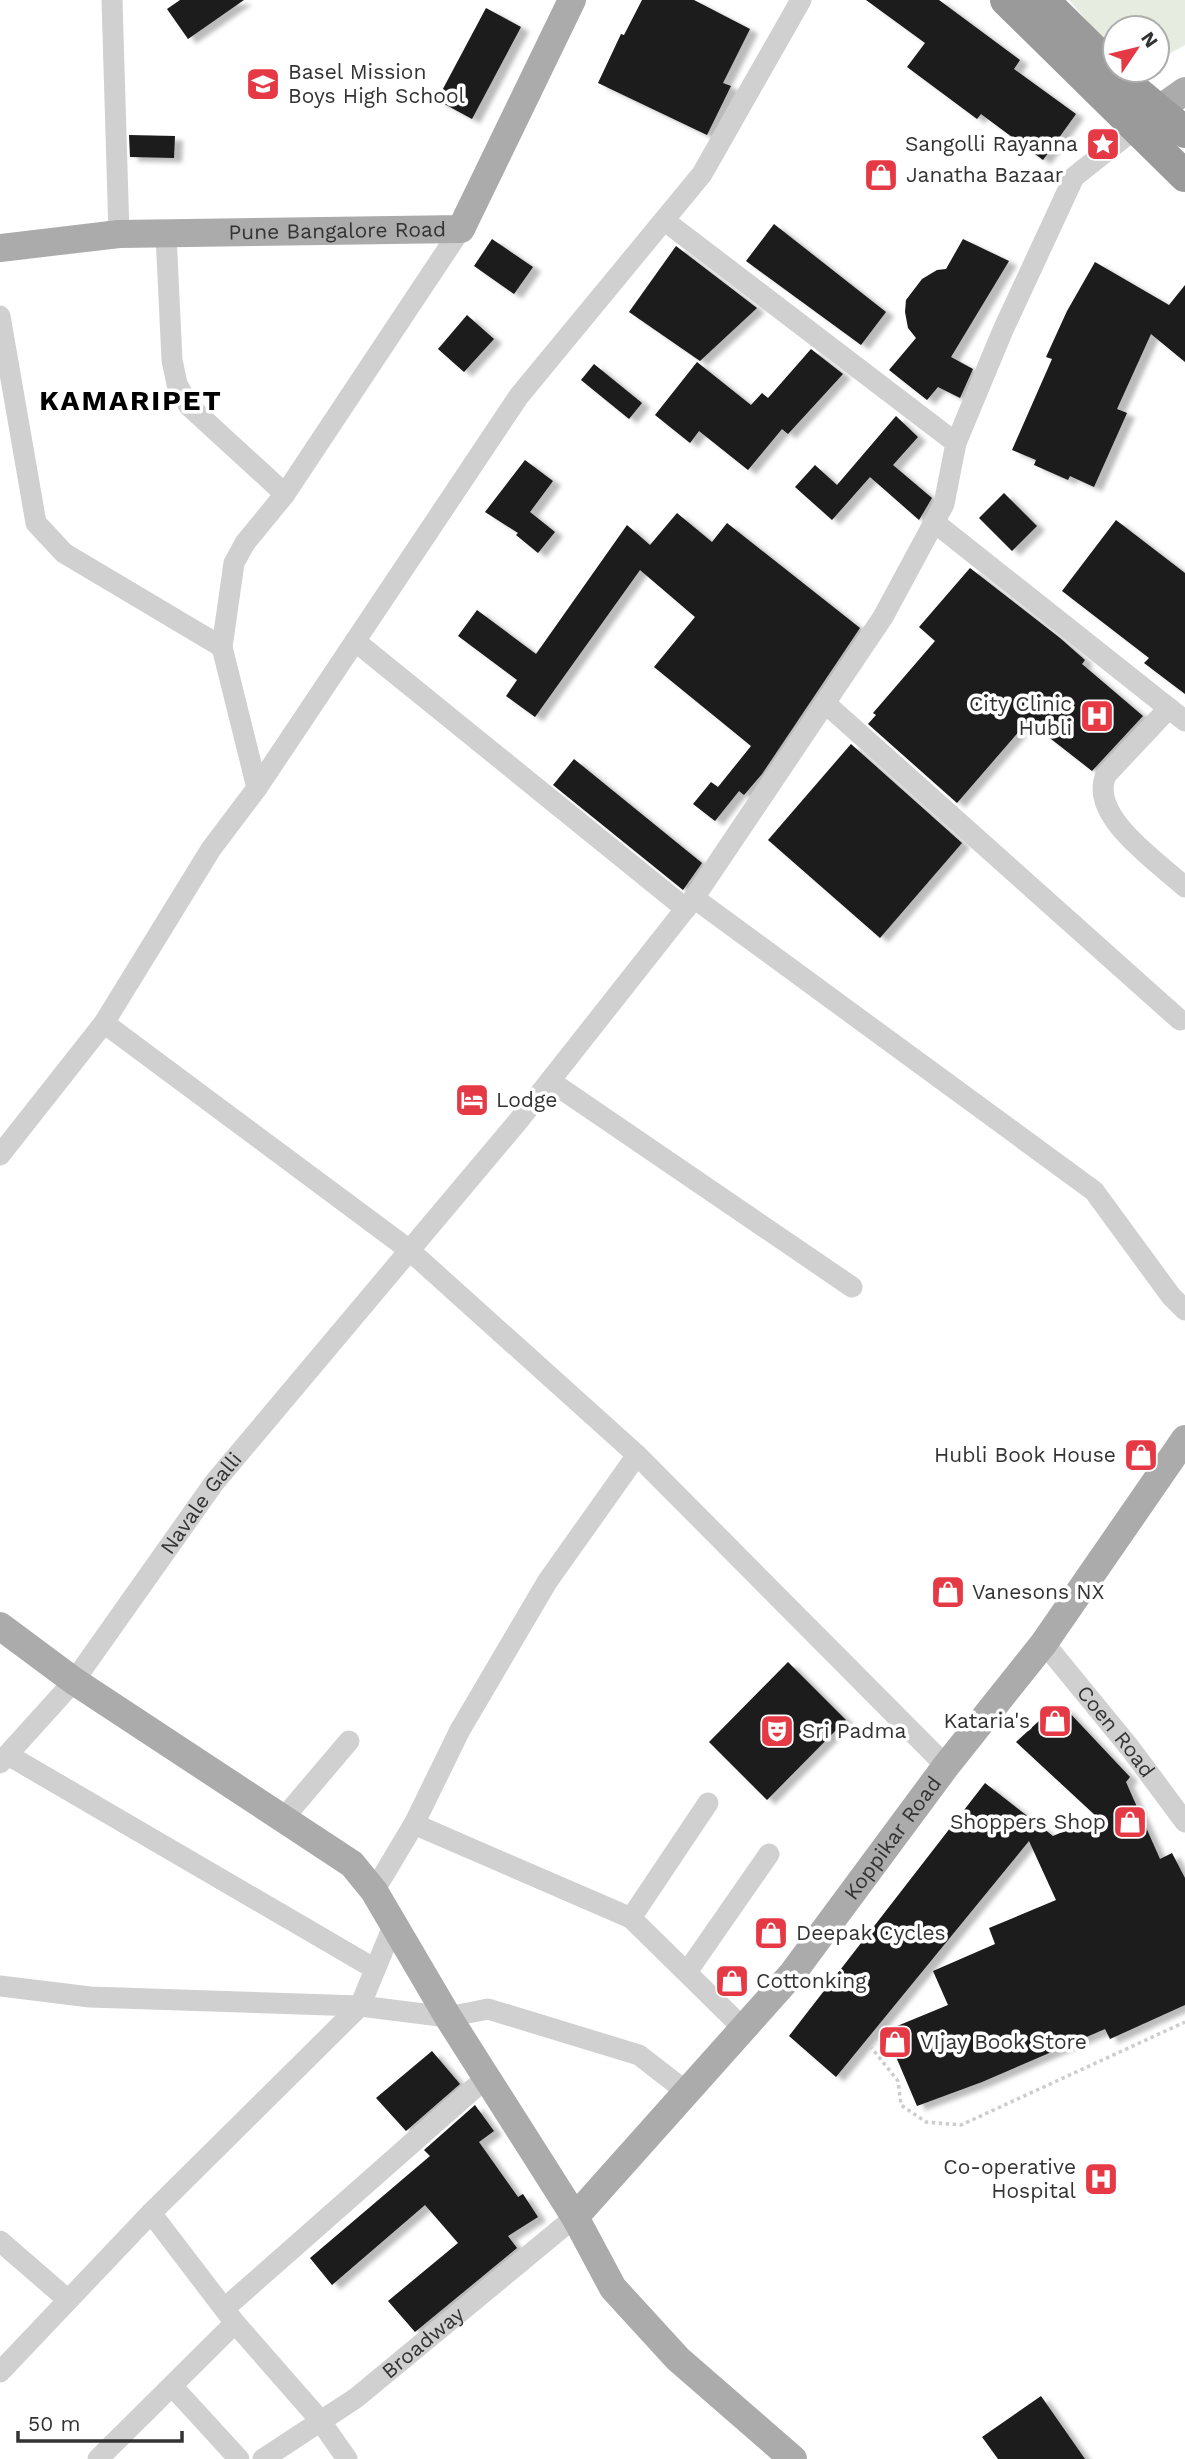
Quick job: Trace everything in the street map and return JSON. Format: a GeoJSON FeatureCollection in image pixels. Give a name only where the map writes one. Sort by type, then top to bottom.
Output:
{"type":"FeatureCollection","features":[{"type":"Feature","properties":{"kind":"highway"},"geometry":{"type":"LineString","coordinates":[[1006,0],[1148,119],[1185,132]]}},
{"type":"Feature","properties":{"kind":"highway"},"geometry":{"type":"LineString","coordinates":[[1043,0],[1132,88],[1148,119],[1185,176]]}},
{"type":"Feature","properties":{"kind":"main road","name":"Pune Bangalore Road"},"geometry":{"type":"LineString","coordinates":[[0,248],[119,234],[461,229],[572,0]]}},
{"type":"Feature","properties":{"kind":"main road"},"geometry":{"type":"LineString","coordinates":[[1148,119],[1185,91]]}},
{"type":"Feature","properties":{"kind":"main road","name":"Koppikar Road"},"geometry":{"type":"LineString","coordinates":[[575,2217],[792,1974],[946,1766],[1044,1643],[1185,1439]]}},
{"type":"Feature","properties":{"kind":"main road"},"geometry":{"type":"LineString","coordinates":[[0,1626],[74,1681],[352,1864],[374,1891],[448,2017],[575,2217],[613,2288],[678,2359],[793,2459]]}},
{"type":"Feature","properties":{"kind":"street"},"geometry":{"type":"LineString","coordinates":[[113,0],[119,234]]}},
{"type":"Feature","properties":{"kind":"street"},"geometry":{"type":"LineString","coordinates":[[0,1155],[104,1023],[211,849],[257,788],[519,396],[702,174],[801,0]]}},
{"type":"Feature","properties":{"kind":"street","name":"Navale Galli"},"geometry":{"type":"LineString","coordinates":[[4,1759],[74,1681],[214,1483],[550,1081],[690,904],[883,617],[944,504],[956,443],[1003,330],[1074,177],[1148,119]]}},
{"type":"Feature","properties":{"kind":"street"},"geometry":{"type":"LineString","coordinates":[[665,221],[956,443]]}},
{"type":"Feature","properties":{"kind":"street"},"geometry":{"type":"LineString","coordinates":[[257,788],[222,647],[234,563],[245,542],[285,494],[461,229]]}},
{"type":"Feature","properties":{"kind":"street"},"geometry":{"type":"LineString","coordinates":[[166,235],[172,360],[177,384],[189,406],[285,494]]}},
{"type":"Feature","properties":{"kind":"street"},"geometry":{"type":"LineString","coordinates":[[0,316],[36,523],[64,553],[222,647]]}},
{"type":"Feature","properties":{"kind":"street"},"geometry":{"type":"LineString","coordinates":[[934,522],[1177,714],[1106,775],[1100,788],[1104,804],[1114,820],[1185,887]]}},
{"type":"Feature","properties":{"kind":"street"},"geometry":{"type":"LineString","coordinates":[[355,641],[690,904],[1094,1191],[1171,1296],[1185,1310]]}},
{"type":"Feature","properties":{"kind":"street"},"geometry":{"type":"LineString","coordinates":[[825,703],[1180,1020]]}},
{"type":"Feature","properties":{"kind":"street"},"geometry":{"type":"LineString","coordinates":[[104,1023],[408,1249],[637,1455],[946,1766]]}},
{"type":"Feature","properties":{"kind":"street"},"geometry":{"type":"LineString","coordinates":[[550,1081],[852,1287]]}},
{"type":"Feature","properties":{"kind":"street"},"geometry":{"type":"LineString","coordinates":[[374,1891],[414,1824],[460,1730],[547,1582],[637,1455]]}},
{"type":"Feature","properties":{"kind":"street","name":"Coen Road"},"geometry":{"type":"LineString","coordinates":[[1044,1643],[1130,1748],[1185,1822]]}},
{"type":"Feature","properties":{"kind":"street"},"geometry":{"type":"LineString","coordinates":[[282,1820],[349,1741]]}},
{"type":"Feature","properties":{"kind":"street"},"geometry":{"type":"LineString","coordinates":[[4,1759],[375,1969]]}},
{"type":"Feature","properties":{"kind":"street"},"geometry":{"type":"LineString","coordinates":[[631,1918],[708,1803]]}},
{"type":"Feature","properties":{"kind":"street"},"geometry":{"type":"LineString","coordinates":[[414,1824],[631,1918],[744,2030]]}},
{"type":"Feature","properties":{"kind":"street"},"geometry":{"type":"LineString","coordinates":[[687,1972],[769,1854]]}},
{"type":"Feature","properties":{"kind":"street"},"geometry":{"type":"LineString","coordinates":[[0,2372],[151,2213],[360,2006],[394,1924]]}},
{"type":"Feature","properties":{"kind":"street"},"geometry":{"type":"LineString","coordinates":[[0,1986],[90,1997],[360,2006],[448,2017],[488,2009],[639,2055],[688,2093]]}},
{"type":"Feature","properties":{"kind":"street"},"geometry":{"type":"LineString","coordinates":[[98,2459],[172,2386],[230,2315],[487,2077]]}},
{"type":"Feature","properties":{"kind":"street"},"geometry":{"type":"LineString","coordinates":[[151,2213],[230,2315],[319,2419],[347,2459]]}},
{"type":"Feature","properties":{"kind":"street","name":"Broadway"},"geometry":{"type":"LineString","coordinates":[[263,2459],[319,2419],[356,2398],[575,2217]]}},
{"type":"Feature","properties":{"kind":"street"},"geometry":{"type":"LineString","coordinates":[[0,2241],[68,2300]]}},
{"type":"Feature","properties":{"kind":"street"},"geometry":{"type":"LineString","coordinates":[[172,2386],[239,2459]]}},
{"type":"Feature","properties":{"kind":"path"},"geometry":{"type":"LineString","coordinates":[[870,2046],[898,2081],[901,2105],[926,2122],[961,2125],[1185,2022]]}},
{"type":"Feature","properties":{"kind":"shaded area"},"geometry":{"type":"Polygon","coordinates":[[[1069,0],[1185,0],[1185,45],[1171,53],[1171,14],[1101,14],[1101,37],[1069,0]]]}},
{"type":"Feature","properties":{"kind":"building"},"geometry":{"type":"Polygon","coordinates":[[[180,0],[244,0],[188,39],[167,9],[180,0]]]}},
{"type":"Feature","properties":{"kind":"building"},"geometry":{"type":"Polygon","coordinates":[[[642,0],[694,0],[750,29],[723,83],[731,86],[707,135],[598,83],[621,34],[624,35],[642,0]]]}},
{"type":"Feature","properties":{"kind":"building"},"geometry":{"type":"Polygon","coordinates":[[[866,0],[939,0],[1020,60],[1014,69],[1076,114],[1043,160],[981,114],[977,119],[907,67],[925,43],[866,0]]]}},
{"type":"Feature","properties":{"kind":"building"},"geometry":{"type":"Polygon","coordinates":[[[486,8],[521,27],[472,119],[437,100],[486,8]]]}},
{"type":"Feature","properties":{"kind":"building"},"geometry":{"type":"Polygon","coordinates":[[[129,135],[175,136],[174,158],[130,157],[129,135]]]}},
{"type":"Feature","properties":{"kind":"building"},"geometry":{"type":"Polygon","coordinates":[[[774,224],[886,312],[861,345],[746,261],[774,224]]]}},
{"type":"Feature","properties":{"kind":"building"},"geometry":{"type":"Polygon","coordinates":[[[492,239],[533,267],[514,294],[474,266],[492,239]]]}},
{"type":"Feature","properties":{"kind":"building"},"geometry":{"type":"Polygon","coordinates":[[[963,239],[1009,261],[951,357],[973,369],[960,398],[938,387],[927,400],[889,370],[916,338],[908,328],[906,300],[922,279],[937,270],[946,269],[963,239]]]}},
{"type":"Feature","properties":{"kind":"building"},"geometry":{"type":"Polygon","coordinates":[[[676,246],[757,308],[700,361],[629,312],[676,246]]]}},
{"type":"Feature","properties":{"kind":"building"},"geometry":{"type":"Polygon","coordinates":[[[1095,262],[1169,305],[1185,285],[1185,362],[1151,334],[1117,409],[1127,413],[1094,487],[1070,476],[1068,480],[1034,465],[1036,460],[1012,450],[1052,359],[1046,357],[1067,311],[1095,262]]]}},
{"type":"Feature","properties":{"kind":"building"},"geometry":{"type":"Polygon","coordinates":[[[467,315],[494,339],[464,372],[438,349],[467,315]]]}},
{"type":"Feature","properties":{"kind":"building"},"geometry":{"type":"Polygon","coordinates":[[[811,349],[843,374],[788,434],[782,429],[748,470],[699,431],[690,443],[655,415],[697,362],[751,405],[762,393],[768,398],[811,349]]]}},
{"type":"Feature","properties":{"kind":"building"},"geometry":{"type":"Polygon","coordinates":[[[594,364],[642,403],[629,419],[581,380],[594,364]]]}},
{"type":"Feature","properties":{"kind":"building"},"geometry":{"type":"Polygon","coordinates":[[[896,416],[918,437],[893,465],[932,498],[919,520],[870,477],[832,520],[795,487],[815,465],[837,485],[896,416]]]}},
{"type":"Feature","properties":{"kind":"building"},"geometry":{"type":"Polygon","coordinates":[[[525,460],[553,481],[530,512],[555,532],[538,553],[516,535],[518,533],[485,512],[525,460]]]}},
{"type":"Feature","properties":{"kind":"building"},"geometry":{"type":"Polygon","coordinates":[[[1004,493],[1037,526],[1012,551],[979,518],[1004,493]]]}},
{"type":"Feature","properties":{"kind":"building"},"geometry":{"type":"Polygon","coordinates":[[[677,513],[712,542],[727,523],[860,628],[762,774],[744,795],[739,791],[715,821],[693,804],[711,782],[718,787],[751,746],[654,667],[695,617],[640,570],[535,717],[506,696],[517,680],[458,636],[477,610],[536,654],[627,525],[650,545],[677,513]]]}},
{"type":"Feature","properties":{"kind":"building"},"geometry":{"type":"Polygon","coordinates":[[[1116,520],[1185,573],[1185,694],[1144,663],[1149,658],[1062,591],[1116,520]]]}},
{"type":"Feature","properties":{"kind":"building"},"geometry":{"type":"Polygon","coordinates":[[[970,568],[1060,638],[1085,660],[1082,664],[1143,716],[1092,771],[1028,721],[957,803],[868,724],[876,715],[873,713],[935,641],[919,627],[970,568]]]}},
{"type":"Feature","properties":{"kind":"building"},"geometry":{"type":"Polygon","coordinates":[[[851,744],[962,843],[880,938],[768,840],[851,744]]]}},
{"type":"Feature","properties":{"kind":"building"},"geometry":{"type":"Polygon","coordinates":[[[574,759],[702,863],[683,890],[553,785],[574,759]]]}},
{"type":"Feature","properties":{"kind":"building","name":"Sri Padma"},"geometry":{"type":"Polygon","coordinates":[[[788,1662],[846,1720],[767,1800],[709,1742],[788,1662]]]}},
{"type":"Feature","properties":{"kind":"building"},"geometry":{"type":"Polygon","coordinates":[[[1053,1708],[1065,1708],[1130,1777],[1126,1782],[1160,1859],[1172,1853],[1185,1878],[1185,2005],[1110,2039],[1105,2029],[982,2082],[917,2106],[885,2031],[948,2005],[933,1971],[995,1944],[989,1928],[1056,1900],[1029,1841],[836,2077],[789,2036],[985,1783],[1053,1836],[1097,1817],[1016,1742],[1053,1708]]]}},
{"type":"Feature","properties":{"kind":"building"},"geometry":{"type":"Polygon","coordinates":[[[432,2051],[460,2084],[406,2131],[376,2098],[432,2051]]]}},
{"type":"Feature","properties":{"kind":"building"},"geometry":{"type":"Polygon","coordinates":[[[475,2105],[494,2131],[479,2142],[518,2197],[523,2194],[538,2217],[508,2236],[517,2248],[415,2332],[388,2301],[458,2243],[425,2205],[332,2285],[310,2258],[430,2156],[424,2150],[475,2105]]]}},
{"type":"Feature","properties":{"kind":"building"},"geometry":{"type":"Polygon","coordinates":[[[1041,2396],[1085,2459],[998,2459],[982,2437],[1041,2396]]]}},
{"type":"Feature","properties":{"kind":"place","name":"Basel Mission Boys High School"},"geometry":{"type":"Point","coordinates":[263,84]}},
{"type":"Feature","properties":{"kind":"place","name":"Sangolli Rayanna"},"geometry":{"type":"Point","coordinates":[1103,144]}},
{"type":"Feature","properties":{"kind":"place","name":"Janatha Bazaar"},"geometry":{"type":"Point","coordinates":[881,175]}},
{"type":"Feature","properties":{"kind":"place","name":"City Clinic Hubli"},"geometry":{"type":"Point","coordinates":[1097,716]}},
{"type":"Feature","properties":{"kind":"place","name":"Lodge"},"geometry":{"type":"Point","coordinates":[472,1100]}},
{"type":"Feature","properties":{"kind":"place","name":"Hubli Book House"},"geometry":{"type":"Point","coordinates":[1141,1455]}},
{"type":"Feature","properties":{"kind":"place","name":"Vanesons NX"},"geometry":{"type":"Point","coordinates":[948,1592]}},
{"type":"Feature","properties":{"kind":"place","name":"Kataria's"},"geometry":{"type":"Point","coordinates":[1055,1721]}},
{"type":"Feature","properties":{"kind":"place","name":"Sri Padma"},"geometry":{"type":"Point","coordinates":[777,1731]}},
{"type":"Feature","properties":{"kind":"place","name":"Shoppers Shop"},"geometry":{"type":"Point","coordinates":[1130,1822]}},
{"type":"Feature","properties":{"kind":"place","name":"Deepak Cycles"},"geometry":{"type":"Point","coordinates":[771,1933]}},
{"type":"Feature","properties":{"kind":"place","name":"Cottonking"},"geometry":{"type":"Point","coordinates":[732,1981]}},
{"type":"Feature","properties":{"kind":"place","name":"VIjay Book Store"},"geometry":{"type":"Point","coordinates":[895,2042]}},
{"type":"Feature","properties":{"kind":"place","name":"Co-operative Hospital"},"geometry":{"type":"Point","coordinates":[1101,2179]}},
{"type":"Feature","properties":{"kind":"district","name":"KAMARIPET"},"geometry":{"type":"Point","coordinates":[131,400]}}]}
